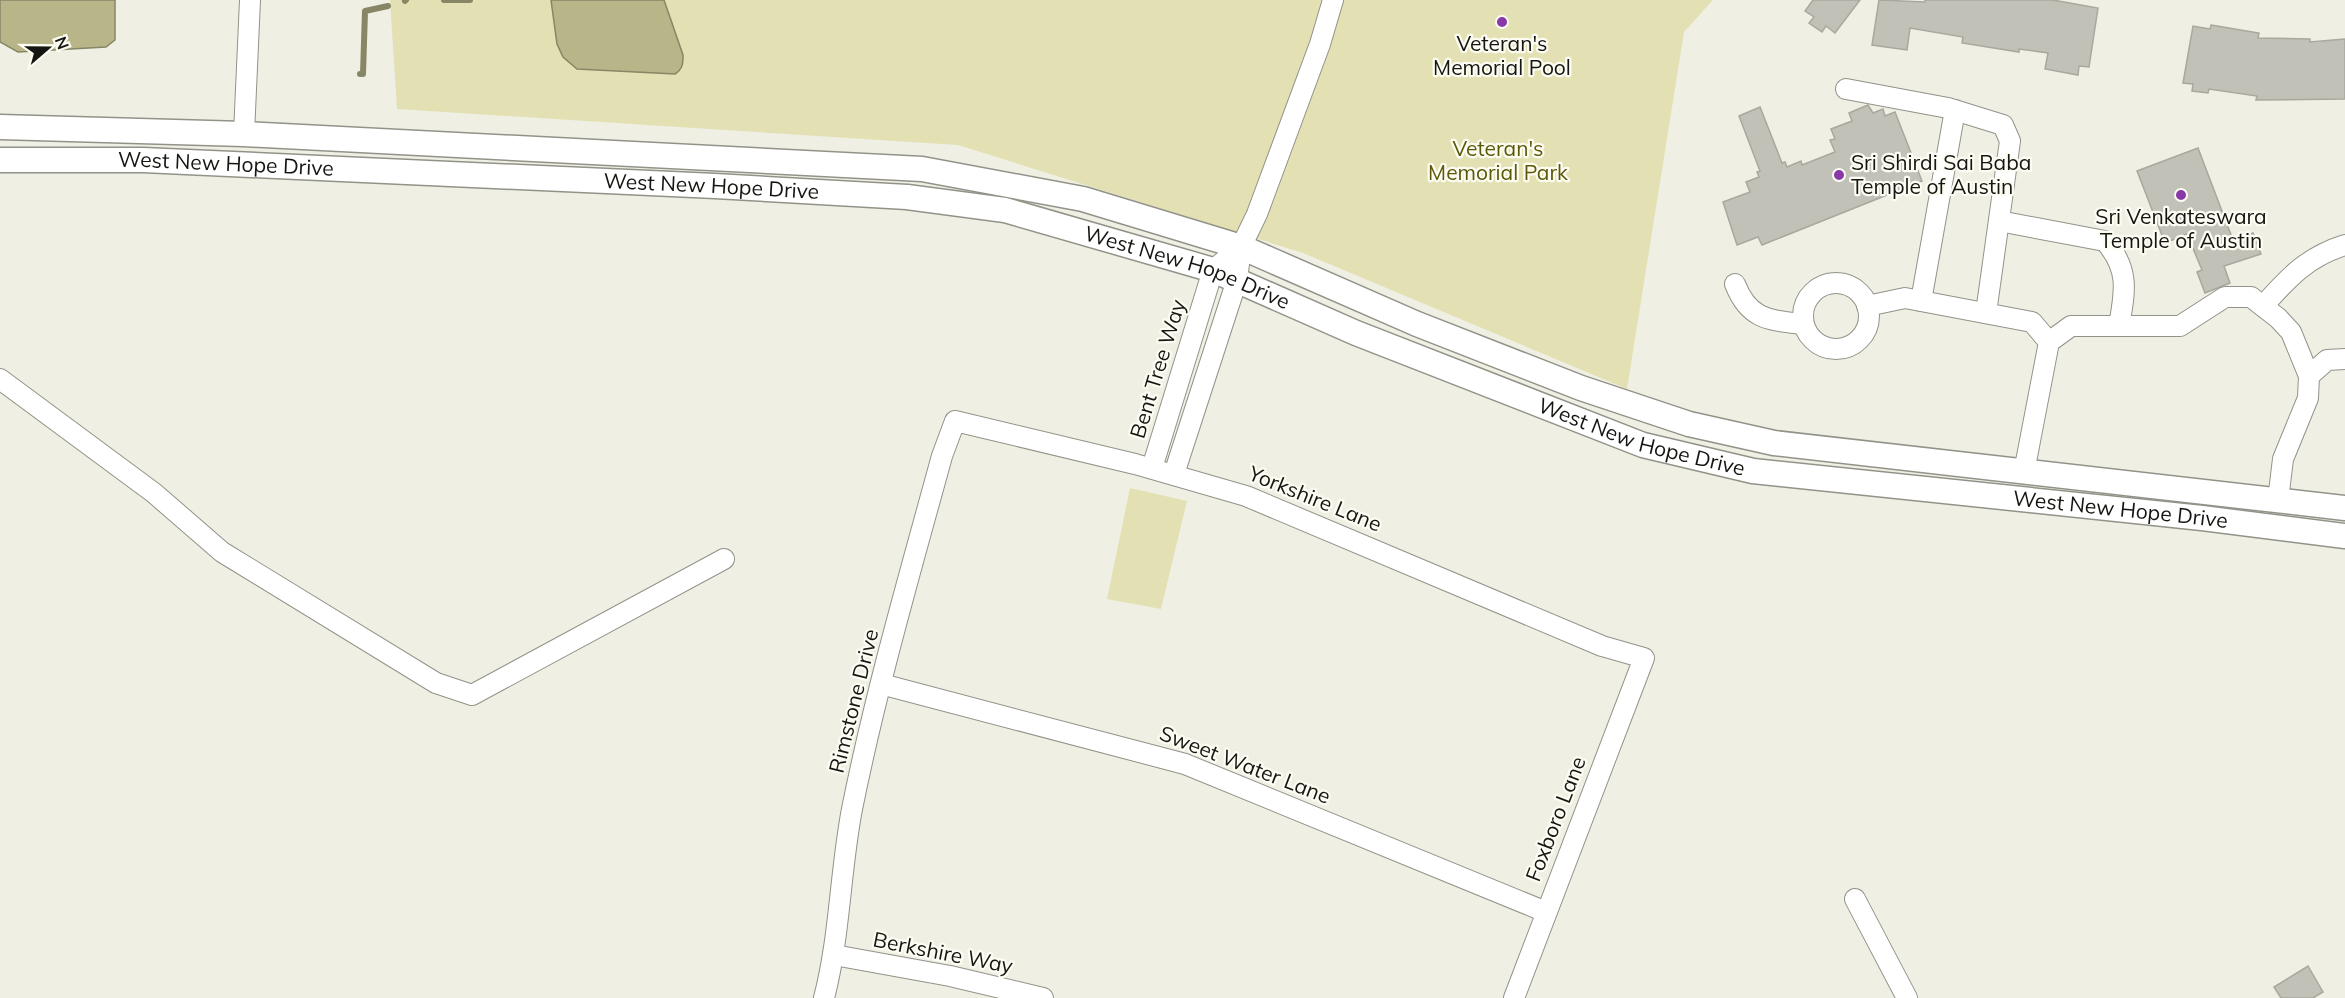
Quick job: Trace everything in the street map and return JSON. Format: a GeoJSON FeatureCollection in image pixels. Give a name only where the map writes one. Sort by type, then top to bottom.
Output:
{"type":"FeatureCollection","features":[{"type":"Feature","properties":{"kind":"main road","name":"West New Hope Drive"},"geometry":{"type":"LineString","coordinates":[[0,127],[244,134],[922,170],[1083,199],[1241,247],[1417,324],[1581,388],[1689,424],[1774,443],[2345,508]]}},
{"type":"Feature","properties":{"kind":"main road","name":"West New Hope Drive"},"geometry":{"type":"LineString","coordinates":[[0,160],[143,160],[907,196],[1005,210],[1213,270],[1367,337],[1643,445],[1753,471],[2202,518],[2345,536]]}},
{"type":"Feature","properties":{"kind":"street"},"geometry":{"type":"LineString","coordinates":[[244,134],[250,0]]}},
{"type":"Feature","properties":{"kind":"street"},"geometry":{"type":"LineString","coordinates":[[1174,474],[1237,280],[1241,247],[1257,214],[1320,44],[1333,0]]}},
{"type":"Feature","properties":{"kind":"street"},"geometry":{"type":"LineString","coordinates":[[1846,89],[1955,110],[2003,125],[2010,141],[1986,313]]}},
{"type":"Feature","properties":{"kind":"street"},"geometry":{"type":"LineString","coordinates":[[1921,301],[1955,110]]}},
{"type":"Feature","properties":{"kind":"street"},"geometry":{"type":"LineString","coordinates":[[1999,221],[2106,241],[2114,251],[2126,281],[2119,326]]}},
{"type":"Feature","properties":{"kind":"street"},"geometry":{"type":"LineString","coordinates":[[2263,306],[2292,274],[2322,252],[2344,246]]}},
{"type":"Feature","properties":{"kind":"street"},"geometry":{"type":"LineString","coordinates":[[1213,270],[1241,247]]}},
{"type":"Feature","properties":{"kind":"street","name":"Bent Tree Way"},"geometry":{"type":"LineString","coordinates":[[1152,468],[1213,270]]}},
{"type":"Feature","properties":{"kind":"street"},"geometry":{"type":"LineString","coordinates":[[1832,283],[1854,288],[1867,306],[1869,316],[1863,336],[1845,348],[1835,350],[1815,342],[1803,324],[1805,303],[1821,286],[1832,283]]}},
{"type":"Feature","properties":{"kind":"street"},"geometry":{"type":"LineString","coordinates":[[1735,284],[1740,298],[1753,314],[1803,324]]}},
{"type":"Feature","properties":{"kind":"street"},"geometry":{"type":"LineString","coordinates":[[2024,472],[2049,342],[2071,326],[2180,326],[2225,297],[2251,297],[2291,332],[2309,376],[2308,398],[2283,459],[2278,500]]}},
{"type":"Feature","properties":{"kind":"street"},"geometry":{"type":"LineString","coordinates":[[1867,306],[1905,298],[2032,322],[2049,342]]}},
{"type":"Feature","properties":{"kind":"street"},"geometry":{"type":"LineString","coordinates":[[2309,376],[2327,360],[2345,358]]}},
{"type":"Feature","properties":{"kind":"street"},"geometry":{"type":"LineString","coordinates":[[0,379],[153,492],[222,552],[436,682],[472,695],[724,559]]}},
{"type":"Feature","properties":{"kind":"street","name":"Yorkshire Lane"},"geometry":{"type":"LineString","coordinates":[[955,422],[1152,468],[1246,496],[1602,646],[1644,658]]}},
{"type":"Feature","properties":{"kind":"street","name":"Rimstone Drive"},"geometry":{"type":"LineString","coordinates":[[824,998],[834,955],[852,811],[881,684],[942,456],[955,422]]}},
{"type":"Feature","properties":{"kind":"street","name":"Foxboro Lane"},"geometry":{"type":"LineString","coordinates":[[1514,998],[1644,658]]}},
{"type":"Feature","properties":{"kind":"street","name":"Sweet Water Lane"},"geometry":{"type":"LineString","coordinates":[[881,684],[1185,764],[1546,912]]}},
{"type":"Feature","properties":{"kind":"street"},"geometry":{"type":"LineString","coordinates":[[1855,899],[1907,998]]}},
{"type":"Feature","properties":{"kind":"street","name":"Berkshire Way"},"geometry":{"type":"LineString","coordinates":[[834,955],[950,976],[1043,998]]}},
{"type":"Feature","properties":{"kind":"green space","name":"Veteran's Memorial Park"},"geometry":{"type":"Polygon","coordinates":[[[390,0],[1713,0],[1684,32],[1627,389],[1303,253],[958,145],[397,109],[390,0]]]}},
{"type":"Feature","properties":{"kind":"green space"},"geometry":{"type":"Polygon","coordinates":[[[1130,488],[1187,501],[1161,609],[1107,599],[1130,488]]]}},
{"type":"Feature","properties":{"kind":"shaded area"},"geometry":{"type":"Polygon","coordinates":[[[0,0],[115,0],[115,40],[106,47],[18,52],[0,42],[0,0]]]}},
{"type":"Feature","properties":{"kind":"shaded area"},"geometry":{"type":"Polygon","coordinates":[[[551,0],[664,0],[683,55],[681,68],[675,74],[577,69],[563,57],[557,44],[551,0]]]}},
{"type":"Feature","properties":{"kind":"building"},"geometry":{"type":"Polygon","coordinates":[[[1813,0],[1860,0],[1835,33],[1826,26],[1822,32],[1809,23],[1814,17],[1805,11],[1813,0]]]}},
{"type":"Feature","properties":{"kind":"building"},"geometry":{"type":"Polygon","coordinates":[[[1879,0],[1925,2],[1925,0],[2053,0],[2098,8],[2089,67],[2079,66],[2078,75],[2045,69],[2048,53],[2019,49],[2019,52],[1962,43],[1963,37],[1910,28],[1907,50],[1872,45],[1879,0]]]}},
{"type":"Feature","properties":{"kind":"building"},"geometry":{"type":"Polygon","coordinates":[[[2211,25],[2259,33],[2258,38],[2310,39],[2310,42],[2345,39],[2345,99],[2256,100],[2257,96],[2209,89],[2208,93],[2192,91],[2193,84],[2183,83],[2193,26],[2210,29],[2211,25]]]}},
{"type":"Feature","properties":{"kind":"building","name":"Sri Shirdi Sai Baba Temple of Austin"},"geometry":{"type":"Polygon","coordinates":[[[1868,105],[1873,113],[1883,109],[1885,116],[1895,112],[1922,181],[1762,245],[1758,237],[1737,245],[1723,202],[1750,192],[1746,182],[1759,177],[1757,172],[1760,171],[1739,116],[1760,107],[1782,163],[1785,162],[1787,167],[1801,161],[1802,165],[1835,152],[1830,140],[1835,139],[1831,129],[1852,121],[1849,113],[1868,105]]]}},
{"type":"Feature","properties":{"kind":"building","name":"Sri Venkateswara Temple of Austin"},"geometry":{"type":"Polygon","coordinates":[[[2198,148],[2233,240],[2253,233],[2261,254],[2224,266],[2230,283],[2205,293],[2197,272],[2202,270],[2187,234],[2165,243],[2137,171],[2198,148]]]}},
{"type":"Feature","properties":{"kind":"building"},"geometry":{"type":"Polygon","coordinates":[[[2308,966],[2323,992],[2313,998],[2281,998],[2274,987],[2308,966]]]}},
{"type":"Feature","properties":{"kind":"waterway"},"geometry":{"type":"LineString","coordinates":[[444,0],[470,0]]}},
{"type":"Feature","properties":{"kind":"waterway"},"geometry":{"type":"LineString","coordinates":[[360,74],[363,74],[365,11],[388,6]]}},
{"type":"Feature","properties":{"kind":"place","name":"Veteran's Memorial Pool"},"geometry":{"type":"Point","coordinates":[1502,22]}},
{"type":"Feature","properties":{"kind":"place","name":"Sri Shirdi Sai Baba Temple of Austin"},"geometry":{"type":"Point","coordinates":[1839,175]}},
{"type":"Feature","properties":{"kind":"place","name":"Sri Venkateswara Temple of Austin"},"geometry":{"type":"Point","coordinates":[2181,195]}}]}
